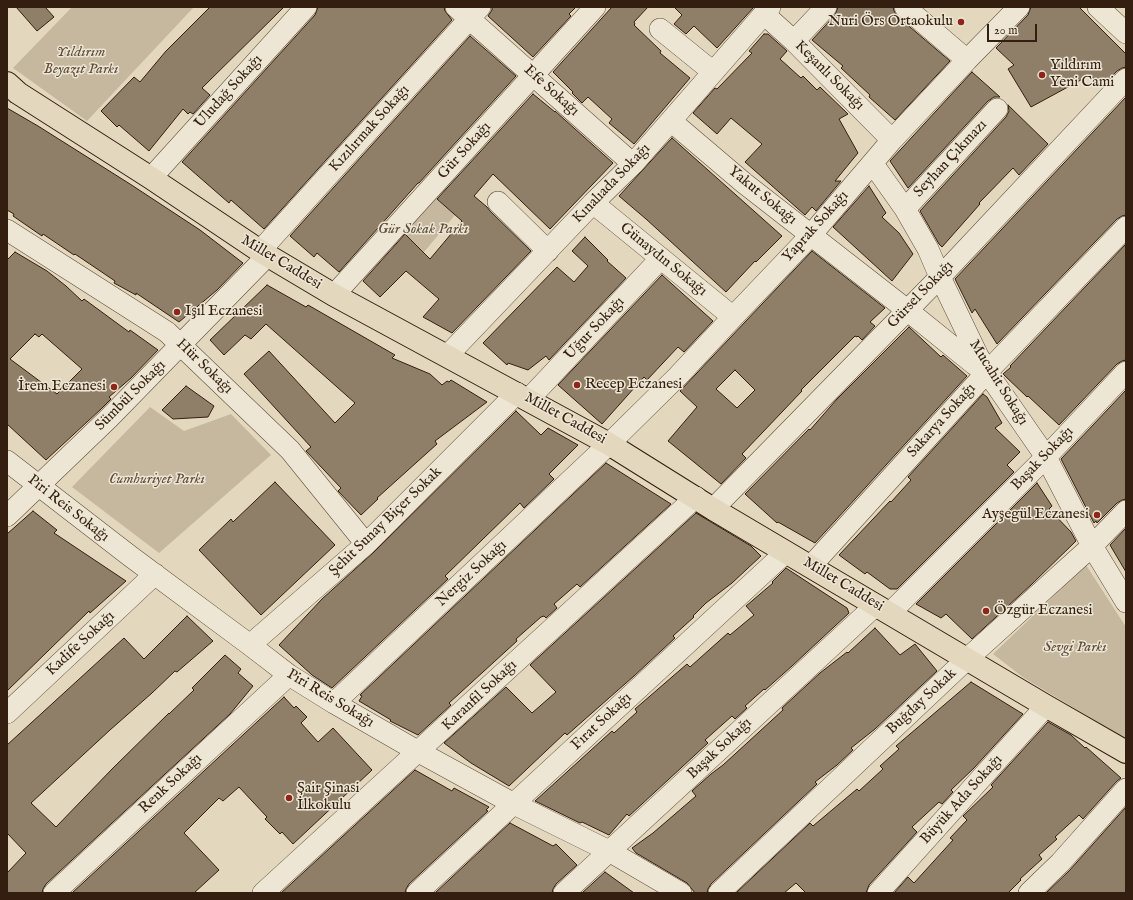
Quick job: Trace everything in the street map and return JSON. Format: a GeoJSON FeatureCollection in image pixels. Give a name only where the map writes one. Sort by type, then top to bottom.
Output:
{"type":"FeatureCollection","features":[{"type":"Feature","properties":{"kind":"main road","name":"Millet Caddesi"},"geometry":{"type":"LineString","coordinates":[[11,91],[151,178],[264,253],[334,295],[448,355],[609,444],[967,660],[1126,752]]}},
{"type":"Feature","properties":{"kind":"street","name":"Uludağ Sokağı"},"geometry":{"type":"LineString","coordinates":[[151,178],[306,7]]}},
{"type":"Feature","properties":{"kind":"street","name":"Gür Sokağı"},"geometry":{"type":"LineString","coordinates":[[334,295],[595,7]]}},
{"type":"Feature","properties":{"kind":"street"},"geometry":{"type":"LineString","coordinates":[[794,41],[826,7]]}},
{"type":"Feature","properties":{"kind":"street"},"geometry":{"type":"LineString","coordinates":[[906,7],[967,60]]}},
{"type":"Feature","properties":{"kind":"street","name":"Yaprak Sokağı"},"geometry":{"type":"LineString","coordinates":[[609,444],[678,376],[732,317],[811,235],[892,140],[1018,7]]}},
{"type":"Feature","properties":{"kind":"street"},"geometry":{"type":"LineString","coordinates":[[1098,7],[1126,33]]}},
{"type":"Feature","properties":{"kind":"street","name":"Keşanlı Sokağı"},"geometry":{"type":"LineString","coordinates":[[767,10],[794,41],[892,140]]}},
{"type":"Feature","properties":{"kind":"street","name":"Kınalıada Sokağı"},"geometry":{"type":"LineString","coordinates":[[448,355],[593,203],[633,164],[767,10]]}},
{"type":"Feature","properties":{"kind":"street","name":"Efe Sokağı"},"geometry":{"type":"LineString","coordinates":[[468,11],[533,76],[633,164]]}},
{"type":"Feature","properties":{"kind":"street","name":"Kızılırmak Sokağı"},"geometry":{"type":"LineString","coordinates":[[264,253],[468,11]]}},
{"type":"Feature","properties":{"kind":"street"},"geometry":{"type":"LineString","coordinates":[[660,29],[713,72]]}},
{"type":"Feature","properties":{"kind":"street","name":"Gürsel Sokağı"},"geometry":{"type":"LineString","coordinates":[[705,503],[940,277],[1126,78]]}},
{"type":"Feature","properties":{"kind":"street","name":"Seyhan Çıkmazı"},"geometry":{"type":"LineString","coordinates":[[905,209],[997,109]]}},
{"type":"Feature","properties":{"kind":"street","name":"Yakut Sokağı"},"geometry":{"type":"LineString","coordinates":[[671,121],[744,183],[974,364],[987,372]]}},
{"type":"Feature","properties":{"kind":"street","name":"Mucahit Sokağı"},"geometry":{"type":"LineString","coordinates":[[873,164],[905,209],[928,249],[940,277],[987,372],[1046,457],[1092,546],[1126,602]]}},
{"type":"Feature","properties":{"kind":"street"},"geometry":{"type":"LineString","coordinates":[[498,202],[548,251]]}},
{"type":"Feature","properties":{"kind":"street","name":"Günaydın Sokağı"},"geometry":{"type":"LineString","coordinates":[[593,203],[732,317]]}},
{"type":"Feature","properties":{"kind":"street","name":"Sakarya Sokağı"},"geometry":{"type":"LineString","coordinates":[[811,566],[987,372],[1126,227]]}},
{"type":"Feature","properties":{"kind":"street","name":"Hür Sokağı"},"geometry":{"type":"LineString","coordinates":[[7,230],[167,332],[290,450],[366,544]]}},
{"type":"Feature","properties":{"kind":"street","name":"Sümbül Sokağı"},"geometry":{"type":"LineString","coordinates":[[7,516],[40,486],[181,345],[264,253]]}},
{"type":"Feature","properties":{"kind":"street","name":"Uğur Sokağı"},"geometry":{"type":"LineString","coordinates":[[523,396],[661,258]]}},
{"type":"Feature","properties":{"kind":"street","name":"Başak Sokağı"},"geometry":{"type":"LineString","coordinates":[[564,893],[609,851],[883,609],[1046,457],[1126,372]]}},
{"type":"Feature","properties":{"kind":"street","name":"Şehit Sunay Biçer Sokak"},"geometry":{"type":"LineString","coordinates":[[250,645],[366,544],[523,396]]}},
{"type":"Feature","properties":{"kind":"street","name":"Nergiz Sokağı"},"geometry":{"type":"LineString","coordinates":[[334,704],[609,444]]}},
{"type":"Feature","properties":{"kind":"street","name":"Piri Reis Sokağı"},"geometry":{"type":"LineString","coordinates":[[7,461],[289,676],[334,704],[419,752],[514,804],[609,851],[681,893]]}},
{"type":"Feature","properties":{"kind":"street","name":"Karanfil Sokağı"},"geometry":{"type":"LineString","coordinates":[[263,893],[419,752],[705,503]]}},
{"type":"Feature","properties":{"kind":"street","name":"Buğday Sokak"},"geometry":{"type":"LineString","coordinates":[[719,893],[967,660],[1092,546],[1126,510]]}},
{"type":"Feature","properties":{"kind":"street","name":"Fırat Sokağı"},"geometry":{"type":"LineString","coordinates":[[417,893],[786,552]]}},
{"type":"Feature","properties":{"kind":"street","name":"Kadife Sokağı"},"geometry":{"type":"LineString","coordinates":[[7,713],[155,574]]}},
{"type":"Feature","properties":{"kind":"street","name":"Renk Sokağı"},"geometry":{"type":"LineString","coordinates":[[54,893],[289,676]]}},
{"type":"Feature","properties":{"kind":"street","name":"Büyük Ada Sokağı"},"geometry":{"type":"LineString","coordinates":[[878,893],[1046,706]]}},
{"type":"Feature","properties":{"kind":"street"},"geometry":{"type":"LineString","coordinates":[[1029,893],[1060,863],[1126,790]]}},
{"type":"Feature","properties":{"kind":"green space","name":"Yıldırım Beyazıt Parkı"},"geometry":{"type":"Polygon","coordinates":[[[72,7],[194,7],[87,121],[13,68],[72,7]]]}},
{"type":"Feature","properties":{"kind":"green space","name":"Gür Sokak Parkı"},"geometry":{"type":"Polygon","coordinates":[[[436,198],[455,215],[424,252],[400,229],[436,198]]]}},
{"type":"Feature","properties":{"kind":"green space","name":"Cumhuriyet Parkı"},"geometry":{"type":"Polygon","coordinates":[[[150,407],[184,431],[231,414],[271,455],[159,553],[72,487],[150,407]]]}},
{"type":"Feature","properties":{"kind":"green space","name":"Sevgi Parkı"},"geometry":{"type":"Polygon","coordinates":[[[1086,565],[1126,627],[1126,739],[1024,678],[993,654],[1086,565]]]}},
{"type":"Feature","properties":{"kind":"building"},"geometry":{"type":"Polygon","coordinates":[[[16,7],[45,7],[54,17],[37,31],[16,7]]]}},
{"type":"Feature","properties":{"kind":"building"},"geometry":{"type":"Polygon","coordinates":[[[210,7],[284,7],[202,88],[210,95],[193,114],[190,112],[188,114],[183,109],[149,151],[119,125],[117,127],[101,111],[134,77],[140,82],[166,51],[210,7]]]}},
{"type":"Feature","properties":{"kind":"building"},"geometry":{"type":"Polygon","coordinates":[[[318,7],[444,7],[445,11],[452,20],[264,229],[231,200],[229,203],[182,162],[315,15],[318,7]]]}},
{"type":"Feature","properties":{"kind":"building"},"geometry":{"type":"Polygon","coordinates":[[[492,7],[576,7],[569,14],[571,16],[533,57],[488,16],[492,10],[492,7]]]}},
{"type":"Feature","properties":{"kind":"building"},"geometry":{"type":"Polygon","coordinates":[[[612,7],[648,7],[634,22],[634,25],[661,51],[660,53],[690,78],[634,144],[609,123],[612,119],[588,97],[582,103],[553,72],[612,7]]]}},
{"type":"Feature","properties":{"kind":"building"},"geometry":{"type":"Polygon","coordinates":[[[674,7],[754,7],[717,48],[694,26],[686,34],[674,24],[682,15],[674,7]]]}},
{"type":"Feature","properties":{"kind":"building"},"geometry":{"type":"Polygon","coordinates":[[[838,7],[893,7],[897,16],[950,61],[895,120],[869,97],[870,95],[841,68],[843,66],[812,40],[835,15],[838,7]]]}},
{"type":"Feature","properties":{"kind":"building"},"geometry":{"type":"Polygon","coordinates":[[[1031,7],[1079,7],[1126,54],[1126,67],[1117,71],[1102,87],[1090,75],[1031,107],[1008,69],[1014,65],[996,48],[1028,15],[1031,7]]]}},
{"type":"Feature","properties":{"kind":"building"},"geometry":{"type":"Polygon","coordinates":[[[764,34],[768,34],[787,51],[780,59],[801,78],[803,76],[817,90],[820,87],[848,114],[839,119],[858,153],[835,181],[841,181],[816,211],[812,207],[805,215],[745,162],[762,144],[731,118],[717,134],[693,113],[715,88],[717,89],[752,53],[749,51],[764,34]]]}},
{"type":"Feature","properties":{"kind":"building"},"geometry":{"type":"Polygon","coordinates":[[[470,36],[516,76],[339,272],[317,253],[314,257],[290,236],[470,36]]]}},
{"type":"Feature","properties":{"kind":"building"},"geometry":{"type":"Polygon","coordinates":[[[972,72],[1000,97],[994,97],[988,101],[908,188],[890,161],[972,72]]]}},
{"type":"Feature","properties":{"kind":"building"},"geometry":{"type":"Polygon","coordinates":[[[533,94],[555,111],[613,163],[550,229],[493,174],[474,196],[531,251],[452,333],[423,317],[439,299],[406,271],[380,297],[363,281],[405,234],[430,259],[462,221],[437,199],[533,94]]]}},
{"type":"Feature","properties":{"kind":"building"},"geometry":{"type":"Polygon","coordinates":[[[1126,97],[1126,215],[1117,219],[997,344],[975,309],[972,313],[955,279],[1126,97]]]}},
{"type":"Feature","properties":{"kind":"building"},"geometry":{"type":"Polygon","coordinates":[[[1008,105],[1048,144],[1019,175],[1013,168],[979,203],[980,204],[942,247],[920,211],[1006,117],[1009,111],[1008,105]]]}},
{"type":"Feature","properties":{"kind":"building"},"geometry":{"type":"Polygon","coordinates":[[[7,108],[130,184],[200,230],[243,263],[217,290],[179,322],[136,293],[136,295],[114,283],[115,281],[75,254],[74,255],[43,234],[42,236],[13,216],[14,214],[7,210],[7,108]]]}},
{"type":"Feature","properties":{"kind":"building"},"geometry":{"type":"Polygon","coordinates":[[[672,138],[782,236],[756,262],[755,261],[726,292],[619,196],[672,138]]]}},
{"type":"Feature","properties":{"kind":"building"},"geometry":{"type":"Polygon","coordinates":[[[869,186],[886,213],[882,217],[899,233],[913,254],[892,281],[833,227],[869,186]]]}},
{"type":"Feature","properties":{"kind":"building"},"geometry":{"type":"Polygon","coordinates":[[[585,237],[608,260],[607,261],[626,278],[549,360],[546,356],[528,370],[508,363],[507,365],[483,343],[557,267],[574,282],[588,266],[572,251],[585,237]]]}},
{"type":"Feature","properties":{"kind":"building"},"geometry":{"type":"Polygon","coordinates":[[[1126,244],[1126,360],[1117,364],[1059,425],[1003,374],[1126,244]]]}},
{"type":"Feature","properties":{"kind":"building"},"geometry":{"type":"Polygon","coordinates":[[[812,251],[885,308],[870,322],[875,326],[862,340],[858,336],[855,336],[801,390],[802,391],[742,454],[746,458],[721,484],[668,441],[697,407],[680,391],[812,251]],[[735,370],[716,389],[737,408],[755,390],[735,370]]]}},
{"type":"Feature","properties":{"kind":"building"},"geometry":{"type":"Polygon","coordinates":[[[15,252],[47,271],[82,301],[84,299],[129,332],[130,330],[158,350],[131,378],[109,397],[111,399],[101,409],[46,460],[7,424],[7,260],[15,252]],[[35,334],[10,359],[57,394],[82,369],[42,334],[39,337],[35,334]]]}},
{"type":"Feature","properties":{"kind":"building"},"geometry":{"type":"Polygon","coordinates":[[[662,275],[713,321],[684,352],[678,347],[647,380],[644,377],[602,424],[558,385],[662,275]]]}},
{"type":"Feature","properties":{"kind":"building"},"geometry":{"type":"Polygon","coordinates":[[[267,285],[306,307],[308,305],[395,355],[392,358],[430,374],[442,385],[451,380],[487,402],[435,441],[437,444],[377,498],[378,499],[361,515],[338,491],[341,488],[306,451],[311,447],[244,374],[269,351],[335,423],[355,403],[266,324],[251,339],[245,335],[224,355],[210,340],[267,285]]]}},
{"type":"Feature","properties":{"kind":"building"},"geometry":{"type":"Polygon","coordinates":[[[909,327],[941,357],[943,355],[967,376],[815,543],[778,522],[777,523],[745,494],[809,429],[810,430],[837,399],[909,327]]]}},
{"type":"Feature","properties":{"kind":"building"},"geometry":{"type":"Polygon","coordinates":[[[186,386],[214,406],[208,417],[173,419],[162,410],[186,386]]]}},
{"type":"Feature","properties":{"kind":"building"},"geometry":{"type":"Polygon","coordinates":[[[1126,390],[1126,499],[1117,503],[1097,523],[1096,521],[1094,523],[1061,459],[1126,390]]]}},
{"type":"Feature","properties":{"kind":"building"},"geometry":{"type":"Polygon","coordinates":[[[983,394],[987,397],[1002,423],[995,428],[1020,452],[1007,465],[1014,472],[897,589],[890,589],[867,572],[865,574],[839,555],[911,480],[908,477],[983,394]]]}},
{"type":"Feature","properties":{"kind":"building"},"geometry":{"type":"Polygon","coordinates":[[[516,411],[541,435],[548,428],[578,445],[549,474],[554,479],[524,508],[520,503],[445,576],[448,579],[332,688],[312,675],[279,645],[322,599],[374,552],[516,411]]]}},
{"type":"Feature","properties":{"kind":"building"},"geometry":{"type":"Polygon","coordinates":[[[606,463],[671,504],[580,587],[577,584],[554,604],[557,608],[546,618],[544,616],[541,617],[516,639],[517,641],[449,703],[451,705],[418,735],[390,721],[391,720],[359,701],[362,696],[360,695],[606,463]]]}},
{"type":"Feature","properties":{"kind":"building"},"geometry":{"type":"Polygon","coordinates":[[[275,482],[335,545],[261,615],[199,550],[231,519],[233,522],[275,482]]]}},
{"type":"Feature","properties":{"kind":"building"},"geometry":{"type":"Polygon","coordinates":[[[1037,483],[1052,506],[1049,509],[1071,532],[1076,541],[972,639],[946,614],[941,618],[916,604],[1037,483]]]}},
{"type":"Feature","properties":{"kind":"building"},"geometry":{"type":"Polygon","coordinates":[[[33,511],[57,530],[54,533],[126,581],[90,613],[89,611],[7,691],[7,534],[33,511]]]}},
{"type":"Feature","properties":{"kind":"building"},"geometry":{"type":"Polygon","coordinates":[[[696,513],[751,546],[761,556],[732,583],[706,603],[693,616],[694,617],[673,636],[675,638],[634,676],[567,735],[565,733],[509,786],[471,763],[444,743],[506,687],[532,713],[556,692],[530,665],[696,513]]]}},
{"type":"Feature","properties":{"kind":"building"},"geometry":{"type":"Polygon","coordinates":[[[1126,528],[1126,572],[1110,545],[1126,528]]]}},
{"type":"Feature","properties":{"kind":"building"},"geometry":{"type":"Polygon","coordinates":[[[786,568],[847,608],[849,613],[792,666],[745,706],[747,708],[735,719],[732,716],[705,740],[708,743],[629,816],[627,814],[609,835],[582,822],[580,823],[535,801],[612,731],[614,733],[637,712],[635,709],[687,664],[690,667],[728,633],[730,635],[754,615],[746,606],[773,583],[772,582],[786,568]]]}},
{"type":"Feature","properties":{"kind":"building"},"geometry":{"type":"Polygon","coordinates":[[[187,616],[213,641],[177,672],[175,671],[31,803],[56,827],[113,768],[194,690],[192,688],[225,655],[241,669],[238,673],[253,686],[230,714],[46,884],[42,893],[7,893],[7,873],[26,853],[7,833],[7,745],[124,638],[144,659],[187,616]]]}},
{"type":"Feature","properties":{"kind":"building"},"geometry":{"type":"Polygon","coordinates":[[[875,628],[900,655],[915,644],[937,671],[875,729],[851,748],[853,750],[837,765],[815,782],[817,784],[711,884],[707,893],[695,893],[687,883],[636,853],[632,848],[653,833],[696,796],[692,791],[783,710],[782,708],[820,673],[847,652],[848,653],[875,628]]]}},
{"type":"Feature","properties":{"kind":"building"},"geometry":{"type":"Polygon","coordinates":[[[971,682],[1023,714],[974,768],[951,790],[953,792],[942,804],[939,802],[912,827],[917,832],[869,885],[866,893],[806,893],[796,883],[784,893],[736,893],[810,823],[813,826],[857,789],[859,791],[883,769],[880,766],[899,749],[896,746],[971,682]]]}},
{"type":"Feature","properties":{"kind":"building"},"geometry":{"type":"Polygon","coordinates":[[[284,697],[294,708],[296,706],[307,717],[301,723],[318,742],[333,728],[372,770],[293,844],[282,832],[280,834],[265,819],[267,817],[239,787],[223,801],[219,798],[184,833],[219,870],[194,893],[72,893],[284,697]]]}},
{"type":"Feature","properties":{"kind":"building"},"geometry":{"type":"Polygon","coordinates":[[[1048,722],[1071,735],[1121,778],[1083,819],[1079,815],[1055,837],[1057,839],[1039,855],[1042,859],[1020,879],[1021,880],[1008,893],[894,893],[908,877],[914,883],[953,840],[950,838],[967,820],[963,816],[993,787],[991,785],[1048,722]]]}},
{"type":"Feature","properties":{"kind":"building"},"geometry":{"type":"Polygon","coordinates":[[[415,770],[452,791],[454,788],[489,807],[486,810],[488,811],[409,884],[405,893],[281,893],[415,770]]]}},
{"type":"Feature","properties":{"kind":"building"},"geometry":{"type":"Polygon","coordinates":[[[1126,807],[1126,893],[1046,893],[1069,871],[1126,807]]]}},
{"type":"Feature","properties":{"kind":"building"},"geometry":{"type":"Polygon","coordinates":[[[510,823],[553,846],[556,844],[577,865],[556,884],[552,893],[435,893],[510,823]]]}},
{"type":"Feature","properties":{"kind":"building"},"geometry":{"type":"Polygon","coordinates":[[[605,872],[634,893],[582,893],[605,872]]]}},
{"type":"Feature","properties":{"kind":"place","name":"Nuri Örs Ortaokulu"},"geometry":{"type":"Point","coordinates":[961,22]}},
{"type":"Feature","properties":{"kind":"place","name":"Yıldırım Yeni Cami"},"geometry":{"type":"Point","coordinates":[1042,75]}},
{"type":"Feature","properties":{"kind":"place","name":"Işıl Eczanesi"},"geometry":{"type":"Point","coordinates":[177,312]}},
{"type":"Feature","properties":{"kind":"place","name":"Recep Eczanesi"},"geometry":{"type":"Point","coordinates":[577,385]}},
{"type":"Feature","properties":{"kind":"place","name":"İrem Eczanesi"},"geometry":{"type":"Point","coordinates":[114,387]}},
{"type":"Feature","properties":{"kind":"place","name":"Ayşegül Eczanesi"},"geometry":{"type":"Point","coordinates":[1097,515]}},
{"type":"Feature","properties":{"kind":"place","name":"Özgür Eczanesi"},"geometry":{"type":"Point","coordinates":[986,611]}},
{"type":"Feature","properties":{"kind":"place","name":"Şair Şinasi İlkokulu"},"geometry":{"type":"Point","coordinates":[289,798]}}]}
